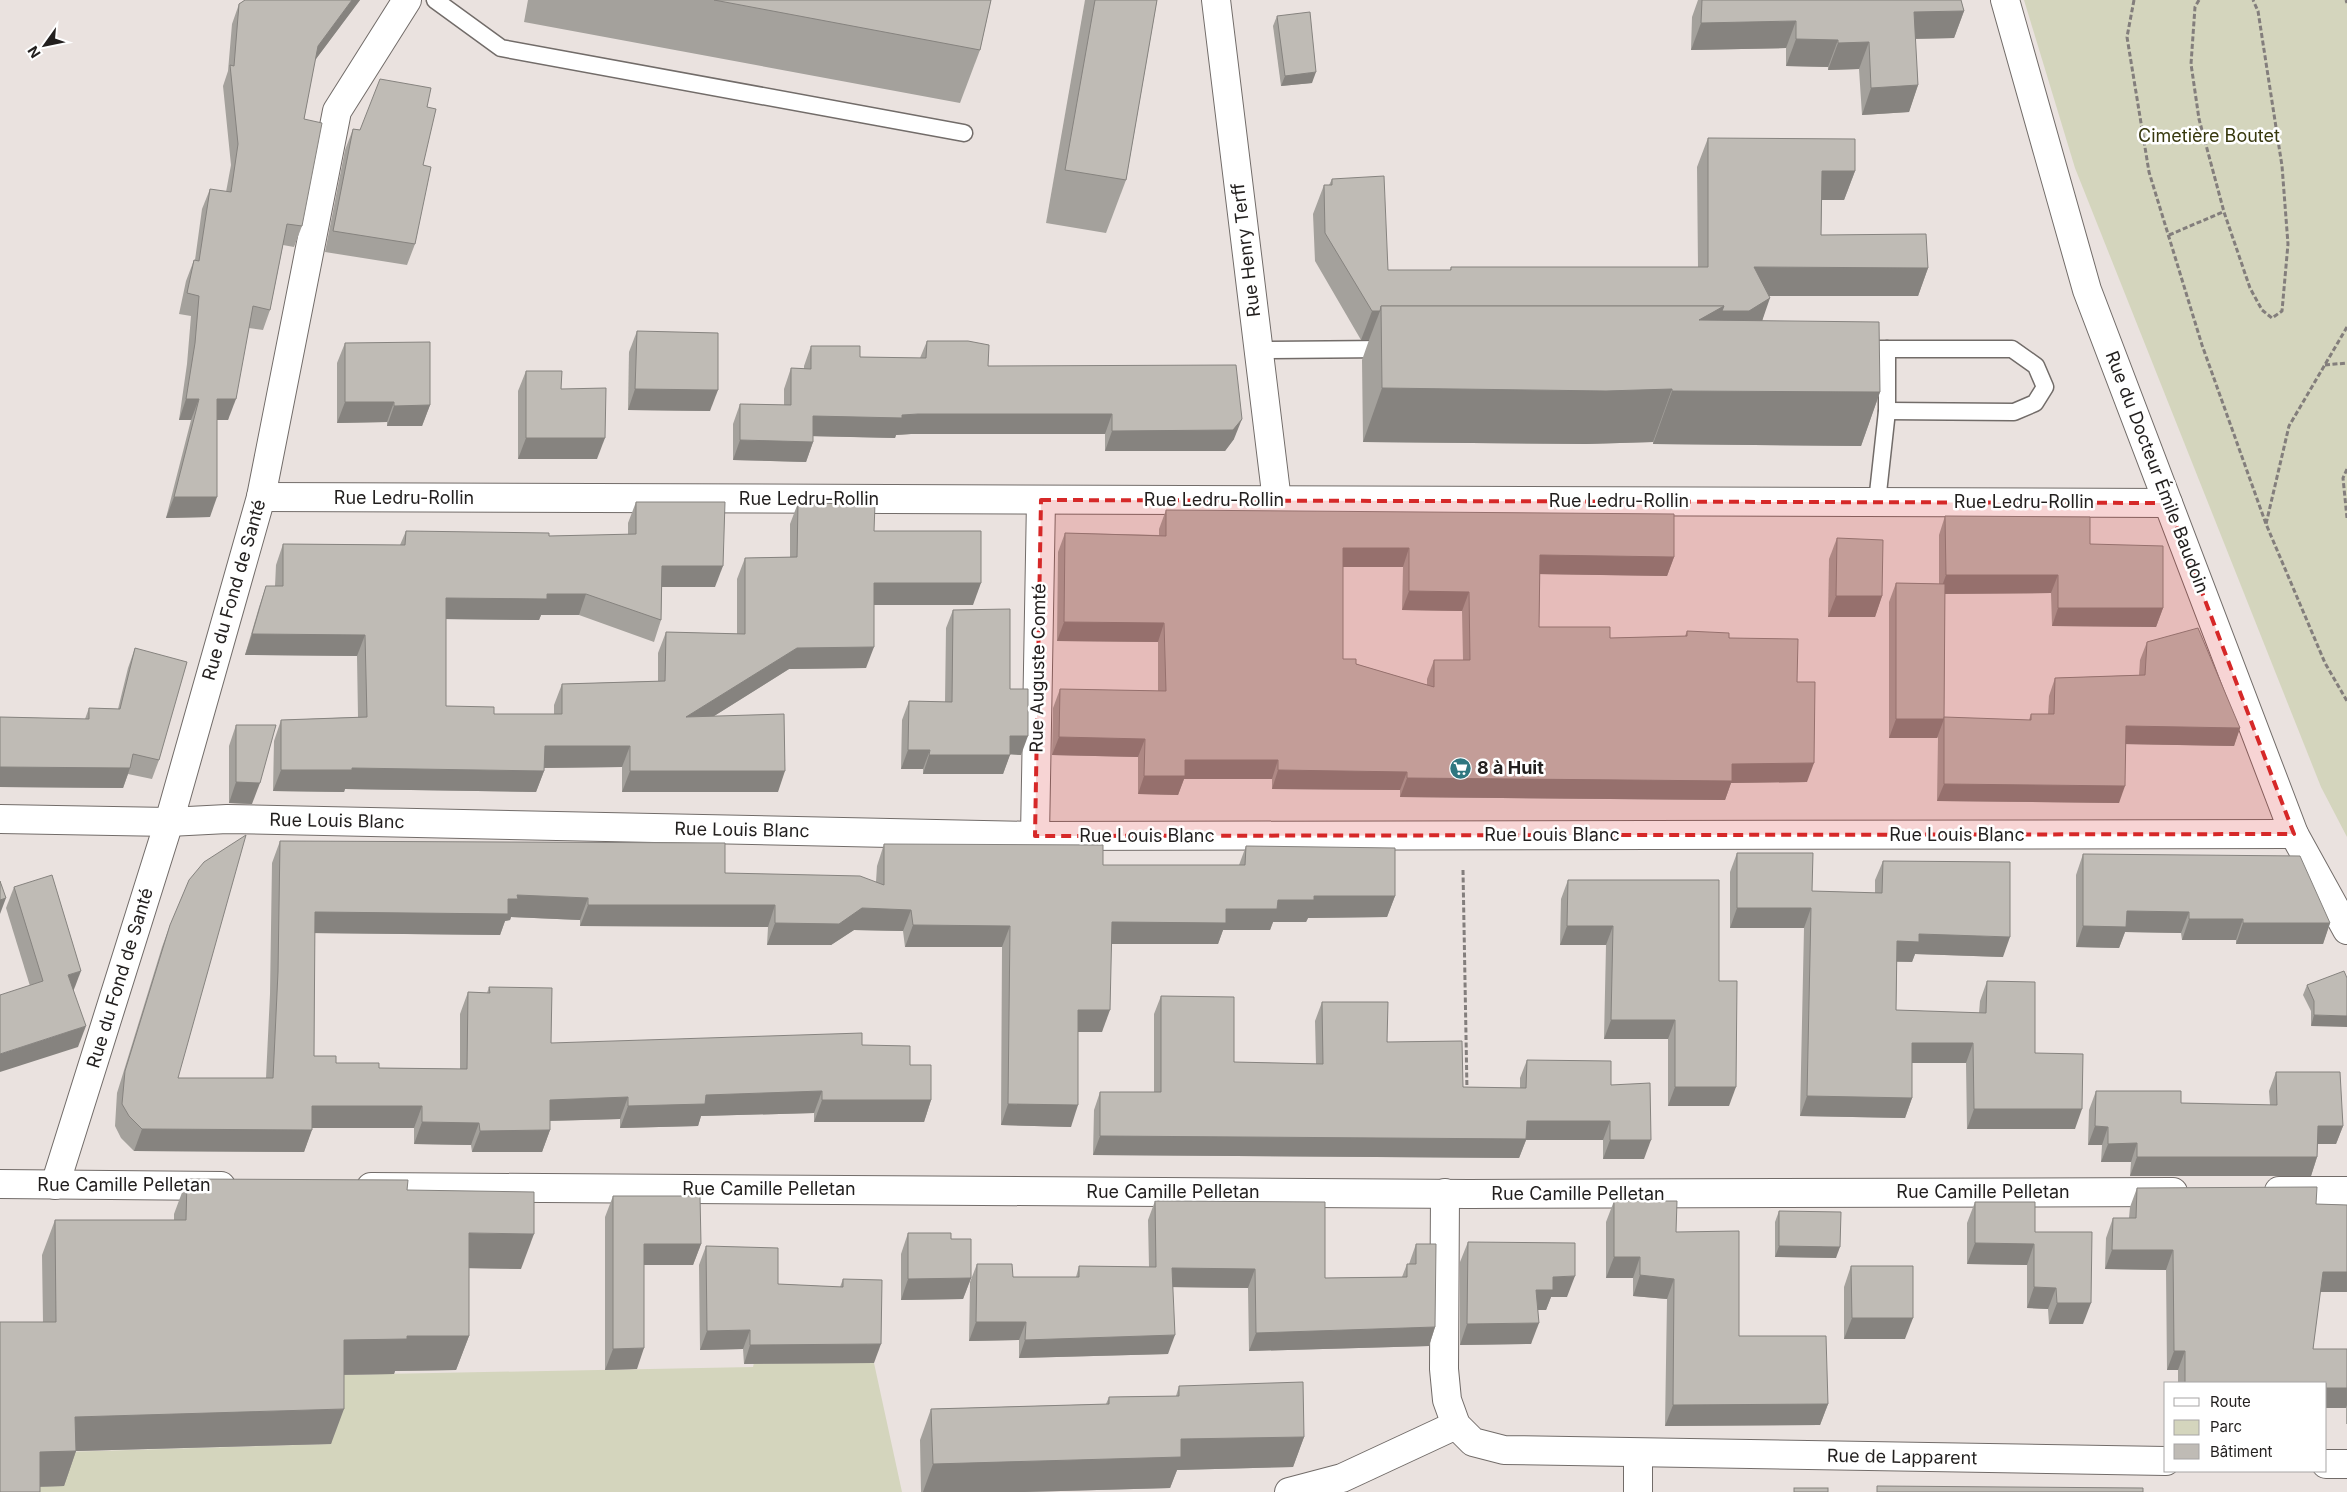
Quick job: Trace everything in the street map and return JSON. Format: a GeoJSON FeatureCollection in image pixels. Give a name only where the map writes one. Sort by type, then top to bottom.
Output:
{"type":"FeatureCollection","features":[{"type":"Feature","properties":{"kind":"street","name":"Rue du Fond de Santé"},"geometry":{"type":"LineString","coordinates":[[56,1185],[169,822],[261,497],[337,110],[407,0]]}},
{"type":"Feature","properties":{"kind":"street","name":"Rue Henry Terff"},"geometry":{"type":"LineString","coordinates":[[1216,0],[1277,501]]}},
{"type":"Feature","properties":{"kind":"street","name":"Rue du Docteur Émile Baudoin"},"geometry":{"type":"LineString","coordinates":[[2004,0],[2087,290],[2294,834],[2347,930]]}},
{"type":"Feature","properties":{"kind":"street","name":"Rue Ledru-Rollin"},"geometry":{"type":"LineString","coordinates":[[261,497],[2168,503]]}},
{"type":"Feature","properties":{"kind":"street","name":"Rue Auguste Comté"},"geometry":{"type":"LineString","coordinates":[[1035,836],[1041,500]]}},
{"type":"Feature","properties":{"kind":"street","name":"Rue Louis Blanc"},"geometry":{"type":"LineString","coordinates":[[0,819],[169,822],[227,819],[1035,836],[2294,834]]}},
{"type":"Feature","properties":{"kind":"street","name":"Rue Camille Pelletan"},"geometry":{"type":"LineString","coordinates":[[0,1184],[245,1186]]}},
{"type":"Feature","properties":{"kind":"street","name":"Rue Camille Pelletan"},"geometry":{"type":"LineString","coordinates":[[345,1186],[1445,1193],[2197,1192]]}},
{"type":"Feature","properties":{"kind":"street"},"geometry":{"type":"LineString","coordinates":[[2257,1191],[2347,1191]]}},
{"type":"Feature","properties":{"kind":"street"},"geometry":{"type":"LineString","coordinates":[[1290,1492],[1342,1478],[1456,1425],[1447,1400],[1444,1369],[1445,1193]]}},
{"type":"Feature","properties":{"kind":"street","name":"Rue de Lapparent"},"geometry":{"type":"LineString","coordinates":[[1456,1425],[1473,1442],[1504,1450],[2164,1461]]}},
{"type":"Feature","properties":{"kind":"street"},"geometry":{"type":"LineString","coordinates":[[1638,1453],[1638,1492]]}},
{"type":"Feature","properties":{"kind":"street"},"geometry":{"type":"LineString","coordinates":[[2327,1464],[2347,1464]]}},
{"type":"Feature","properties":{"kind":"lane"},"geometry":{"type":"LineString","coordinates":[[435,0],[501,48],[964,133]]}},
{"type":"Feature","properties":{"kind":"lane"},"geometry":{"type":"LineString","coordinates":[[1837,349],[2012,349],[2036,366],[2045,386],[2036,403],[2014,412],[1887,411]]}},
{"type":"Feature","properties":{"kind":"lane"},"geometry":{"type":"LineString","coordinates":[[1877,502],[1887,411],[1887,349]]}},
{"type":"Feature","properties":{"kind":"lane"},"geometry":{"type":"LineString","coordinates":[[1258,350],[1398,350]]}},
{"type":"Feature","properties":{"kind":"path"},"geometry":{"type":"LineString","coordinates":[[2134,0],[2127,37],[2148,172],[2202,345],[2266,524],[2325,663],[2347,702]]}},
{"type":"Feature","properties":{"kind":"path"},"geometry":{"type":"LineString","coordinates":[[2199,0],[2195,7],[2191,64],[2198,119],[2224,212],[2250,288],[2262,310],[2272,318],[2282,311],[2288,244],[2280,156],[2258,11],[2253,0]]}},
{"type":"Feature","properties":{"kind":"path"},"geometry":{"type":"LineString","coordinates":[[2168,235],[2224,212]]}},
{"type":"Feature","properties":{"kind":"path"},"geometry":{"type":"LineString","coordinates":[[2266,524],[2288,426],[2347,327]]}},
{"type":"Feature","properties":{"kind":"path"},"geometry":{"type":"LineString","coordinates":[[2325,365],[2347,363]]}},
{"type":"Feature","properties":{"kind":"path"},"geometry":{"type":"LineString","coordinates":[[2347,469],[2343,478],[2347,518]]}},
{"type":"Feature","properties":{"kind":"path"},"geometry":{"type":"LineString","coordinates":[[1462,836],[1467,1094]]}},
{"type":"Feature","properties":{"kind":"highlighted area"},"geometry":{"type":"Polygon","coordinates":[[[1041,500],[2168,503],[2294,834],[1462,836],[1035,836],[1041,500]]]}},
{"type":"Feature","properties":{"kind":"green space","name":"Cimetière Boutet"},"geometry":{"type":"Polygon","coordinates":[[[2024,0],[2347,0],[2347,837],[2321,787],[2075,168],[2024,0]]]}},
{"type":"Feature","properties":{"kind":"green space"},"geometry":{"type":"Polygon","coordinates":[[[754,1363],[874,1363],[902,1492],[27,1492],[27,1487],[63,1452],[331,1444],[331,1375],[753,1367],[754,1363]]]}},
{"type":"Feature","properties":{"kind":"building"},"geometry":{"type":"Polygon","coordinates":[[[245,0],[352,0],[318,46],[304,119],[322,123],[302,226],[287,224],[270,310],[253,306],[236,399],[217,399],[217,497],[174,497],[199,399],[186,399],[195,343],[199,296],[187,293],[194,260],[199,261],[210,189],[231,192],[238,144],[230,65],[234,66],[239,4],[245,0]]]}},
{"type":"Feature","properties":{"kind":"building"},"geometry":{"type":"Polygon","coordinates":[[[714,0],[991,0],[980,50],[714,0]]]}},
{"type":"Feature","properties":{"kind":"building"},"geometry":{"type":"Polygon","coordinates":[[[1095,0],[1157,0],[1126,180],[1065,170],[1095,0]]]}},
{"type":"Feature","properties":{"kind":"building"},"geometry":{"type":"Polygon","coordinates":[[[1702,0],[1961,0],[1964,11],[1914,12],[1918,85],[1871,88],[1869,42],[1838,43],[1838,40],[1796,39],[1796,21],[1701,23],[1702,0]]]}},
{"type":"Feature","properties":{"kind":"building"},"geometry":{"type":"Polygon","coordinates":[[[1310,12],[1316,72],[1285,76],[1277,16],[1310,12]]]}},
{"type":"Feature","properties":{"kind":"building"},"geometry":{"type":"Polygon","coordinates":[[[380,79],[431,88],[427,107],[436,109],[423,165],[431,167],[415,244],[333,231],[353,129],[360,130],[380,79]]]}},
{"type":"Feature","properties":{"kind":"building"},"geometry":{"type":"Polygon","coordinates":[[[1708,138],[1855,139],[1855,171],[1822,171],[1821,235],[1926,234],[1928,268],[1754,267],[1770,298],[1749,311],[1722,311],[1724,306],[1381,306],[1380,311],[1372,311],[1325,233],[1324,185],[1332,185],[1332,179],[1384,176],[1388,270],[1451,270],[1451,267],[1708,267],[1708,138]]]}},
{"type":"Feature","properties":{"kind":"building"},"geometry":{"type":"Polygon","coordinates":[[[1381,306],[1724,306],[1699,320],[1879,322],[1880,392],[1382,388],[1381,306]]]}},
{"type":"Feature","properties":{"kind":"building"},"geometry":{"type":"Polygon","coordinates":[[[637,331],[718,333],[718,390],[635,389],[637,331]]]}},
{"type":"Feature","properties":{"kind":"building"},"geometry":{"type":"Polygon","coordinates":[[[927,341],[968,341],[989,345],[988,366],[1236,365],[1242,419],[1233,430],[1112,431],[1112,414],[918,414],[902,415],[902,418],[813,416],[813,442],[740,440],[740,404],[791,405],[791,368],[811,369],[811,346],[860,346],[860,357],[926,358],[927,341]]]}},
{"type":"Feature","properties":{"kind":"building"},"geometry":{"type":"Polygon","coordinates":[[[430,342],[430,405],[394,406],[394,402],[345,402],[345,343],[430,342]]]}},
{"type":"Feature","properties":{"kind":"building"},"geometry":{"type":"Polygon","coordinates":[[[526,371],[562,371],[561,389],[606,388],[605,438],[526,438],[526,371]]]}},
{"type":"Feature","properties":{"kind":"building"},"geometry":{"type":"Polygon","coordinates":[[[636,502],[725,502],[723,566],[662,566],[661,620],[586,594],[547,594],[547,599],[446,598],[446,706],[494,707],[494,714],[562,714],[562,684],[665,681],[666,632],[745,634],[745,558],[797,557],[798,503],[875,504],[874,531],[981,531],[981,583],[874,583],[874,647],[797,648],[686,717],[784,714],[785,771],[630,771],[630,746],[545,746],[544,771],[352,768],[352,770],[281,770],[281,720],[367,717],[365,635],[252,634],[266,586],[283,586],[283,544],[405,545],[406,531],[549,533],[549,536],[636,534],[636,502]]]}},
{"type":"Feature","properties":{"kind":"building"},"geometry":{"type":"Polygon","coordinates":[[[1166,510],[1674,514],[1674,557],[1540,555],[1539,627],[1610,627],[1610,638],[1687,636],[1687,631],[1729,633],[1729,638],[1798,639],[1797,682],[1815,682],[1814,763],[1732,764],[1732,781],[1407,778],[1407,772],[1278,770],[1278,760],[1185,760],[1185,776],[1144,776],[1145,739],[1059,737],[1060,689],[1166,691],[1164,623],[1064,622],[1065,533],[1166,536],[1166,510]],[[1343,548],[1343,659],[1356,659],[1356,664],[1434,687],[1434,660],[1470,660],[1469,592],[1409,591],[1409,548],[1343,548]]]}},
{"type":"Feature","properties":{"kind":"building"},"geometry":{"type":"Polygon","coordinates":[[[1945,516],[2090,517],[2090,544],[2163,546],[2163,608],[2058,608],[2058,575],[1946,575],[1945,516]]]}},
{"type":"Feature","properties":{"kind":"building"},"geometry":{"type":"Polygon","coordinates":[[[1837,538],[1883,540],[1882,596],[1836,596],[1837,538]]]}},
{"type":"Feature","properties":{"kind":"building"},"geometry":{"type":"Polygon","coordinates":[[[1896,583],[1945,584],[1944,719],[1896,719],[1896,583]]]}},
{"type":"Feature","properties":{"kind":"building"},"geometry":{"type":"Polygon","coordinates":[[[1010,609],[1010,689],[1028,689],[1028,736],[1010,736],[1010,755],[929,755],[930,750],[908,750],[909,701],[952,702],[953,610],[1010,609]]]}},
{"type":"Feature","properties":{"kind":"building"},"geometry":{"type":"Polygon","coordinates":[[[2198,628],[2240,728],[2126,726],[2125,786],[1944,784],[1944,717],[2031,720],[2031,714],[2054,714],[2055,678],[2145,675],[2147,642],[2198,628]]]}},
{"type":"Feature","properties":{"kind":"building"},"geometry":{"type":"Polygon","coordinates":[[[135,648],[187,662],[159,760],[133,754],[130,768],[0,767],[0,717],[89,719],[89,708],[120,709],[135,648]]]}},
{"type":"Feature","properties":{"kind":"building"},"geometry":{"type":"Polygon","coordinates":[[[236,725],[276,725],[260,783],[236,782],[236,725]]]}},
{"type":"Feature","properties":{"kind":"building"},"geometry":{"type":"Polygon","coordinates":[[[246,835],[178,1078],[273,1078],[278,972],[280,841],[725,843],[725,873],[860,876],[884,885],[884,844],[1103,845],[1103,865],[1245,865],[1246,846],[1395,848],[1395,896],[1314,896],[1314,900],[1278,900],[1277,909],[1226,909],[1226,923],[1112,922],[1110,1010],[1078,1010],[1078,1105],[1008,1104],[1010,926],[913,925],[911,910],[862,908],[839,924],[775,923],[775,905],[588,905],[588,898],[517,895],[518,899],[508,899],[508,914],[315,912],[314,1056],[336,1056],[336,1063],[379,1063],[379,1068],[467,1069],[468,992],[490,993],[489,987],[552,988],[551,1043],[862,1033],[862,1045],[910,1046],[910,1065],[931,1065],[931,1100],[822,1100],[822,1091],[706,1095],[705,1104],[628,1106],[628,1097],[550,1100],[550,1130],[480,1131],[479,1123],[422,1122],[422,1106],[312,1106],[312,1130],[142,1129],[129,1116],[122,1104],[125,1071],[170,925],[189,880],[204,862],[246,835]]]}},
{"type":"Feature","properties":{"kind":"building"},"geometry":{"type":"Polygon","coordinates":[[[1737,853],[1813,853],[1812,891],[1882,893],[1883,861],[2010,862],[2010,937],[1919,934],[1919,942],[1897,941],[1896,1010],[1986,1013],[1987,981],[2035,982],[2035,1053],[2083,1054],[2082,1109],[1974,1109],[1973,1043],[1912,1043],[1912,1098],[1807,1096],[1811,908],[1737,908],[1737,853]]]}},
{"type":"Feature","properties":{"kind":"building"},"geometry":{"type":"Polygon","coordinates":[[[2083,854],[2300,856],[2330,923],[2243,923],[2243,919],[2189,919],[2189,912],[2127,911],[2126,927],[2083,926],[2083,854]]]}},
{"type":"Feature","properties":{"kind":"building"},"geometry":{"type":"Polygon","coordinates":[[[52,875],[81,971],[68,975],[86,1026],[0,1054],[0,995],[43,981],[14,887],[52,875]]]}},
{"type":"Feature","properties":{"kind":"building"},"geometry":{"type":"Polygon","coordinates":[[[1568,880],[1719,880],[1719,981],[1737,981],[1736,1087],[1675,1087],[1675,1020],[1611,1020],[1613,926],[1567,926],[1568,880]]]}},
{"type":"Feature","properties":{"kind":"building"},"geometry":{"type":"Polygon","coordinates":[[[0,881],[6,898],[0,900],[0,881]]]}},
{"type":"Feature","properties":{"kind":"building"},"geometry":{"type":"Polygon","coordinates":[[[2344,971],[2347,978],[2347,1016],[2314,1015],[2314,1001],[2307,985],[2344,971]]]}},
{"type":"Feature","properties":{"kind":"building"},"geometry":{"type":"Polygon","coordinates":[[[1161,996],[1234,997],[1234,1062],[1323,1064],[1322,1002],[1388,1002],[1387,1042],[1462,1041],[1463,1087],[1526,1088],[1527,1060],[1611,1061],[1611,1085],[1650,1083],[1651,1140],[1610,1140],[1610,1121],[1527,1121],[1526,1139],[1100,1136],[1100,1092],[1161,1092],[1161,996]]]}},
{"type":"Feature","properties":{"kind":"building"},"geometry":{"type":"Polygon","coordinates":[[[2276,1072],[2340,1072],[2343,1126],[2318,1126],[2317,1157],[2137,1157],[2137,1143],[2108,1144],[2108,1127],[2095,1126],[2096,1091],[2181,1091],[2181,1103],[2277,1105],[2276,1072]]]}},
{"type":"Feature","properties":{"kind":"building"},"geometry":{"type":"Polygon","coordinates":[[[187,1179],[408,1180],[407,1190],[534,1192],[534,1234],[469,1233],[469,1336],[407,1336],[407,1339],[344,1340],[344,1409],[75,1417],[76,1451],[40,1452],[40,1492],[0,1492],[0,1322],[56,1322],[55,1220],[186,1220],[187,1179]]]}},
{"type":"Feature","properties":{"kind":"building"},"geometry":{"type":"Polygon","coordinates":[[[2317,1187],[2316,1204],[2347,1205],[2347,1272],[2323,1272],[2313,1349],[2347,1349],[2347,1388],[2327,1388],[2327,1382],[2185,1382],[2185,1351],[2174,1351],[2173,1250],[2112,1250],[2113,1218],[2136,1218],[2137,1188],[2317,1187]]]}},
{"type":"Feature","properties":{"kind":"building"},"geometry":{"type":"Polygon","coordinates":[[[613,1196],[700,1196],[701,1244],[644,1244],[644,1348],[613,1349],[613,1196]]]}},
{"type":"Feature","properties":{"kind":"building"},"geometry":{"type":"Polygon","coordinates":[[[1155,1201],[1325,1202],[1325,1278],[1407,1277],[1407,1264],[1416,1264],[1416,1244],[1436,1244],[1435,1327],[1256,1333],[1255,1269],[1172,1268],[1175,1335],[1025,1340],[1026,1322],[976,1322],[977,1264],[1012,1264],[1013,1277],[1079,1277],[1079,1266],[1156,1267],[1155,1201]]]}},
{"type":"Feature","properties":{"kind":"building"},"geometry":{"type":"Polygon","coordinates":[[[1614,1201],[1677,1201],[1676,1232],[1739,1231],[1739,1336],[1826,1336],[1828,1404],[1673,1405],[1674,1279],[1640,1275],[1640,1257],[1614,1257],[1614,1201]]]}},
{"type":"Feature","properties":{"kind":"building"},"geometry":{"type":"Polygon","coordinates":[[[1975,1202],[2035,1202],[2035,1232],[2092,1232],[2091,1303],[2057,1303],[2056,1288],[2034,1287],[2034,1244],[1975,1243],[1975,1202]]]}},
{"type":"Feature","properties":{"kind":"building"},"geometry":{"type":"Polygon","coordinates":[[[1779,1211],[1841,1212],[1840,1247],[1779,1246],[1779,1211]]]}},
{"type":"Feature","properties":{"kind":"building"},"geometry":{"type":"Polygon","coordinates":[[[908,1233],[951,1233],[951,1239],[971,1239],[971,1278],[908,1279],[908,1233]]]}},
{"type":"Feature","properties":{"kind":"building"},"geometry":{"type":"Polygon","coordinates":[[[1468,1242],[1575,1243],[1575,1276],[1553,1277],[1553,1290],[1536,1290],[1539,1323],[1467,1324],[1468,1242]]]}},
{"type":"Feature","properties":{"kind":"building"},"geometry":{"type":"Polygon","coordinates":[[[706,1246],[778,1248],[778,1284],[843,1287],[843,1279],[882,1280],[881,1344],[750,1345],[750,1330],[707,1331],[706,1246]]]}},
{"type":"Feature","properties":{"kind":"building"},"geometry":{"type":"Polygon","coordinates":[[[1851,1266],[1913,1266],[1913,1318],[1852,1318],[1851,1266]]]}},
{"type":"Feature","properties":{"kind":"building"},"geometry":{"type":"Polygon","coordinates":[[[1303,1382],[1304,1437],[1181,1439],[1181,1457],[933,1464],[931,1409],[1109,1404],[1109,1397],[1179,1396],[1179,1386],[1303,1382]]]}},
{"type":"Feature","properties":{"kind":"building"},"geometry":{"type":"Polygon","coordinates":[[[1877,1486],[2143,1488],[2143,1492],[1877,1492],[1877,1486]]]}},
{"type":"Feature","properties":{"kind":"building"},"geometry":{"type":"Polygon","coordinates":[[[1794,1488],[1828,1488],[1828,1492],[1794,1492],[1794,1488]]]}},
{"type":"Feature","properties":{"kind":"place","name":"8 à Huit"},"geometry":{"type":"Point","coordinates":[1461,768]}}]}
